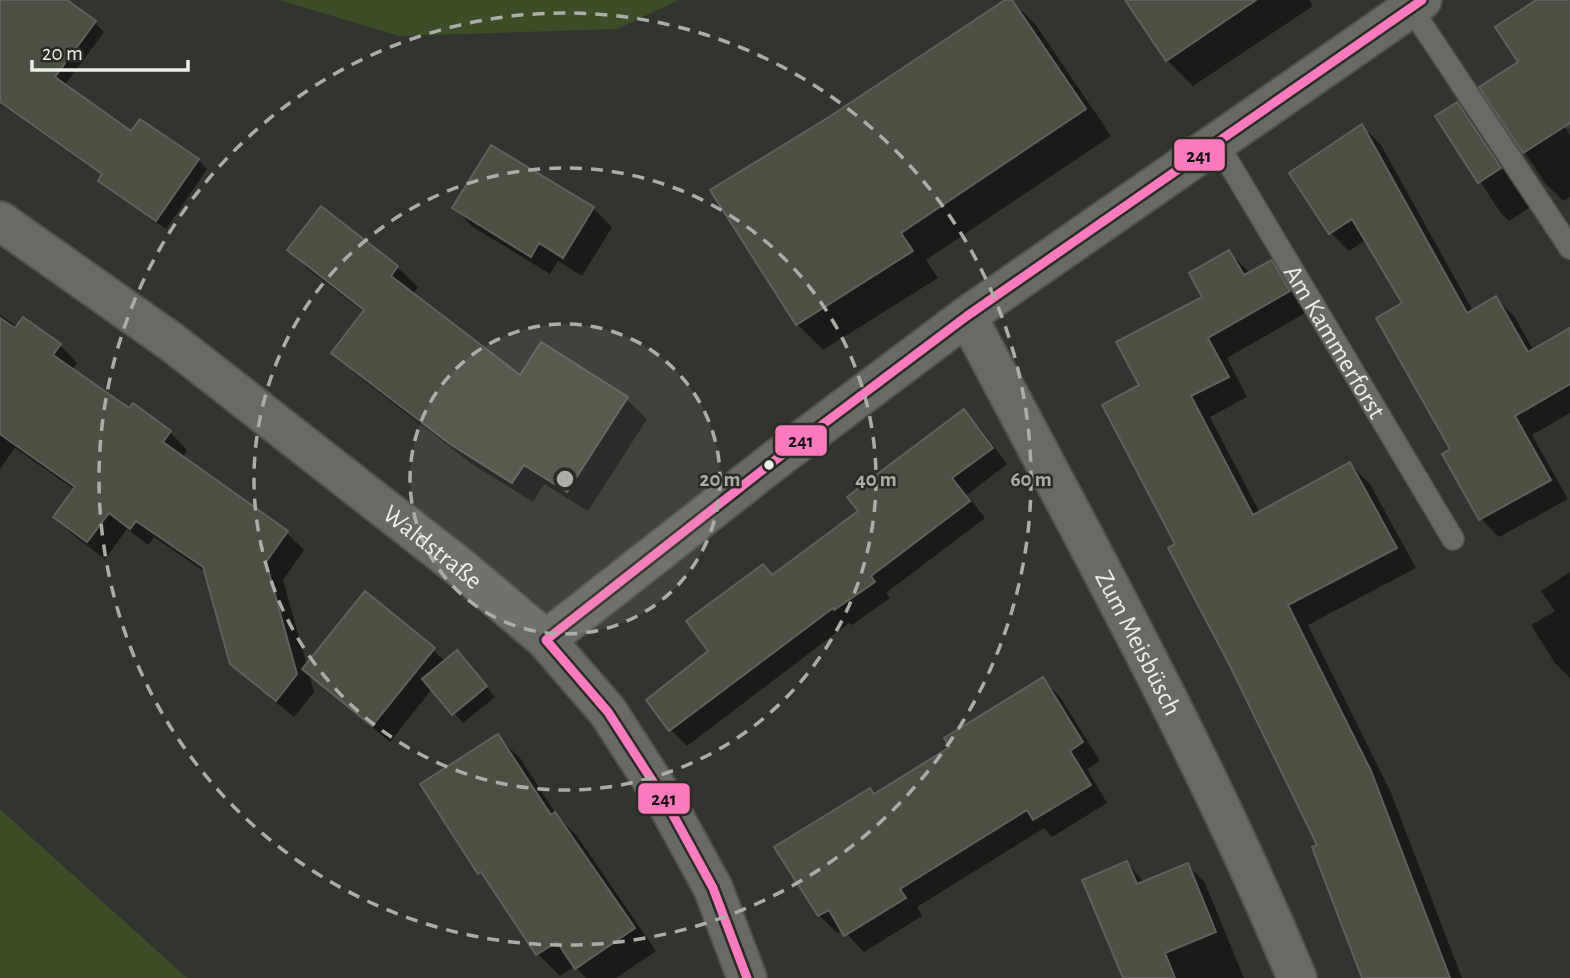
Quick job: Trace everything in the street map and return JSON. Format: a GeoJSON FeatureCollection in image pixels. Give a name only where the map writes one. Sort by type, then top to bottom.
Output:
{"type":"FeatureCollection","features":[{"type":"Feature","properties":{"kind":"street"},"geometry":{"type":"LineString","coordinates":[[545,640],[774,461],[967,316],[1417,4]]}},
{"type":"Feature","properties":{"kind":"street","name":"Waldstraße"},"geometry":{"type":"LineString","coordinates":[[0,221],[173,343],[462,569],[545,640],[608,712],[666,802],[713,888],[747,978]]}},
{"type":"Feature","properties":{"kind":"street","name":"Zum Meisbüsch"},"geometry":{"type":"LineString","coordinates":[[967,316],[1166,694],[1257,881],[1297,978]]}},
{"type":"Feature","properties":{"kind":"lane"},"geometry":{"type":"LineString","coordinates":[[1417,4],[1570,248]]}},
{"type":"Feature","properties":{"kind":"lane","name":"Am Kammerforst"},"geometry":{"type":"LineString","coordinates":[[1217,143],[1453,539]]}},
{"type":"Feature","properties":{"kind":"green space"},"geometry":{"type":"Polygon","coordinates":[[[279,0],[679,0],[617,29],[399,36],[279,0]]]}},
{"type":"Feature","properties":{"kind":"green space"},"geometry":{"type":"Polygon","coordinates":[[[0,809],[186,977],[187,978],[0,978],[0,809]]]}},
{"type":"Feature","properties":{"kind":"building"},"geometry":{"type":"Polygon","coordinates":[[[0,0],[67,0],[96,21],[55,77],[131,131],[140,119],[199,159],[156,221],[98,181],[102,174],[0,102],[0,0]]]}},
{"type":"Feature","properties":{"kind":"building"},"geometry":{"type":"Polygon","coordinates":[[[1005,0],[1012,0],[1086,109],[901,233],[913,251],[796,325],[710,190],[829,117],[1005,0]]]}},
{"type":"Feature","properties":{"kind":"building"},"geometry":{"type":"Polygon","coordinates":[[[1125,0],[1256,0],[1166,61],[1125,0]]]}},
{"type":"Feature","properties":{"kind":"building"},"geometry":{"type":"Polygon","coordinates":[[[1536,0],[1570,0],[1570,123],[1523,153],[1479,87],[1518,62],[1495,27],[1536,0]]]}},
{"type":"Feature","properties":{"kind":"building"},"geometry":{"type":"Polygon","coordinates":[[[1457,102],[1501,168],[1478,183],[1435,116],[1457,102]]]}},
{"type":"Feature","properties":{"kind":"building"},"geometry":{"type":"Polygon","coordinates":[[[1362,124],[1467,313],[1496,296],[1528,352],[1570,328],[1570,384],[1515,416],[1551,480],[1479,520],[1442,454],[1450,449],[1376,318],[1402,303],[1352,219],[1329,234],[1289,173],[1362,124]]]}},
{"type":"Feature","properties":{"kind":"building"},"geometry":{"type":"Polygon","coordinates":[[[491,145],[594,207],[563,258],[539,243],[531,257],[452,208],[491,145]]]}},
{"type":"Feature","properties":{"kind":"building"},"geometry":{"type":"Polygon","coordinates":[[[321,206],[398,266],[391,276],[520,375],[541,342],[628,397],[567,492],[524,465],[512,483],[450,444],[331,353],[364,310],[287,250],[321,206]]]}},
{"type":"Feature","properties":{"kind":"building"},"geometry":{"type":"Polygon","coordinates":[[[1229,250],[1244,275],[1272,260],[1290,291],[1208,338],[1229,377],[1191,396],[1253,515],[1350,462],[1397,548],[1288,605],[1371,771],[1450,978],[1362,978],[1312,847],[1317,845],[1230,666],[1168,548],[1175,544],[1102,405],[1139,385],[1116,342],[1202,297],[1189,273],[1229,250]]]}},
{"type":"Feature","properties":{"kind":"building"},"geometry":{"type":"Polygon","coordinates":[[[23,317],[61,344],[53,355],[129,408],[133,403],[171,431],[163,442],[288,531],[266,562],[297,674],[276,701],[230,664],[203,567],[136,521],[130,529],[109,513],[87,542],[53,517],[75,487],[0,434],[0,318],[15,328],[23,317]]]}},
{"type":"Feature","properties":{"kind":"building"},"geometry":{"type":"Polygon","coordinates":[[[964,409],[993,448],[952,478],[970,501],[871,576],[875,582],[834,610],[833,608],[669,731],[646,700],[708,651],[686,621],[763,564],[772,575],[858,511],[847,497],[964,409]]]}},
{"type":"Feature","properties":{"kind":"building"},"geometry":{"type":"Polygon","coordinates":[[[365,591],[435,648],[372,726],[302,669],[365,591]]]}},
{"type":"Feature","properties":{"kind":"building"},"geometry":{"type":"Polygon","coordinates":[[[457,650],[487,686],[452,715],[422,679],[457,650]]]}},
{"type":"Feature","properties":{"kind":"building"},"geometry":{"type":"Polygon","coordinates":[[[1043,677],[1083,742],[1070,751],[1091,785],[1033,820],[1027,810],[900,889],[906,898],[844,936],[829,910],[818,916],[774,847],[870,788],[874,794],[950,747],[944,738],[1043,677]]]}},
{"type":"Feature","properties":{"kind":"building"},"geometry":{"type":"Polygon","coordinates":[[[498,734],[551,815],[555,812],[635,928],[575,969],[557,942],[536,955],[481,872],[478,874],[420,784],[498,734]]]}},
{"type":"Feature","properties":{"kind":"building"},"geometry":{"type":"Polygon","coordinates":[[[1127,861],[1137,884],[1188,863],[1216,932],[1165,953],[1175,978],[1123,978],[1082,880],[1127,861]]]}},
{"type":"Feature","properties":{"kind":"transit line","name":"241"},"geometry":{"type":"LineString","coordinates":[[546,640],[774,461],[967,316],[1422,0]]}},
{"type":"Feature","properties":{"kind":"transit line","name":"241"},"geometry":{"type":"LineString","coordinates":[[546,640],[608,712],[666,802],[713,888],[747,978]]}}]}
